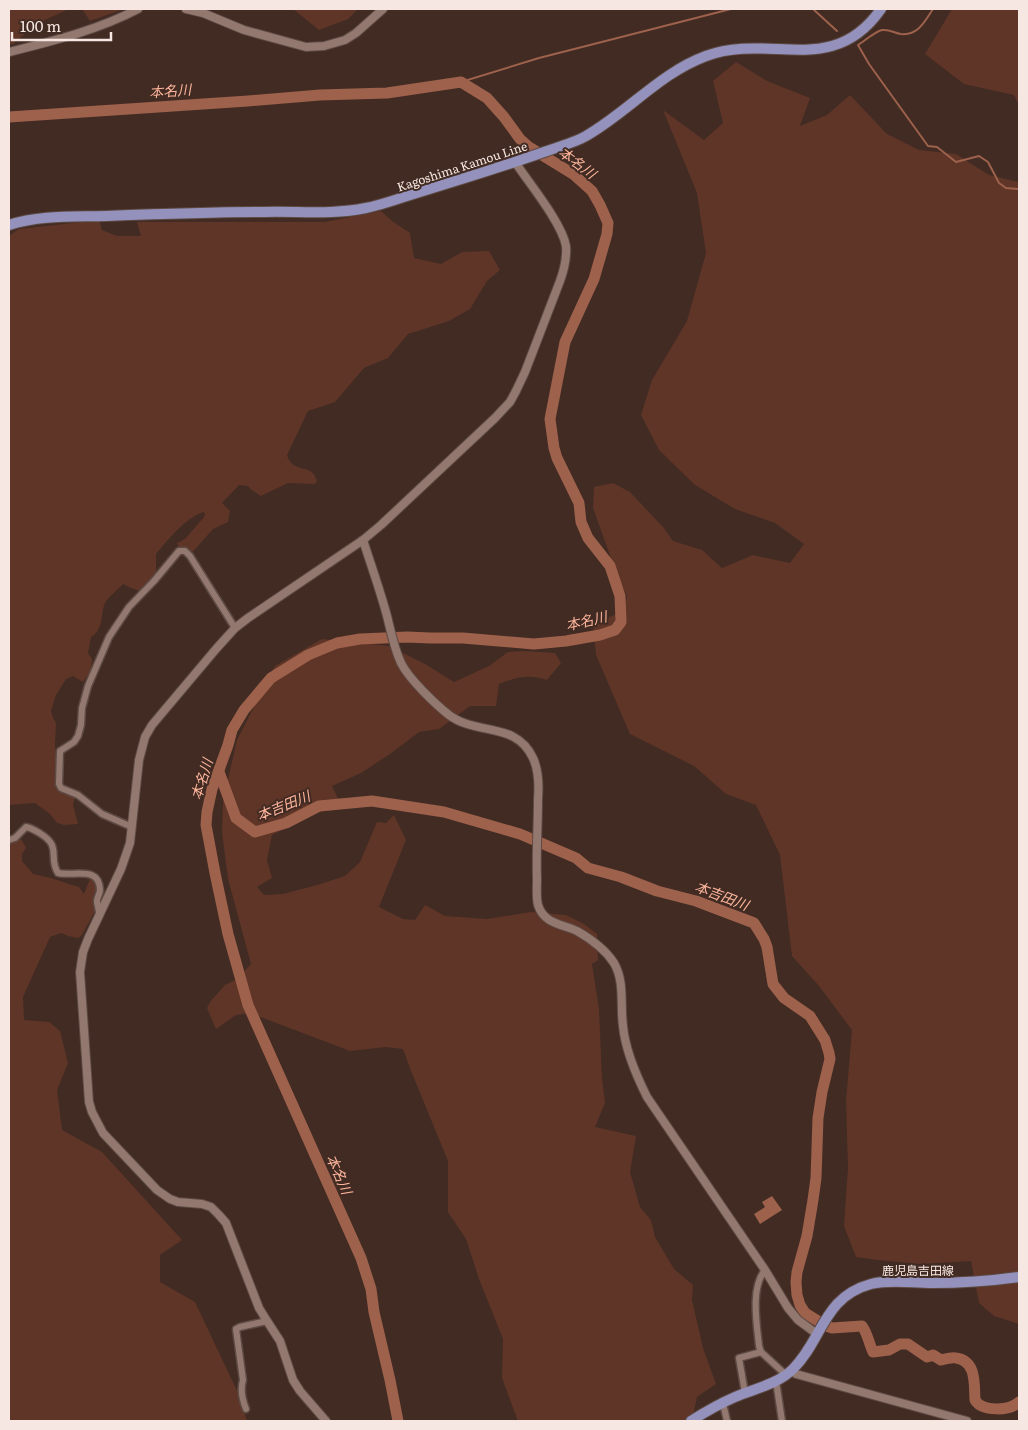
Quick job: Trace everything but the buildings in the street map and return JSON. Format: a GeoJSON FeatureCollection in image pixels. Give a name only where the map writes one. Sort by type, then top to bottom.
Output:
{"type":"FeatureCollection","features":[{"type":"Feature","properties":{"kind":"main road","name":"Kagoshima Kamou Line"},"geometry":{"type":"LineString","coordinates":[[9,225],[22,221],[57,217],[229,212],[318,212],[362,209],[388,203],[573,142],[607,122],[671,74],[706,56],[745,48],[808,50],[828,48],[854,36],[881,9]]}},
{"type":"Feature","properties":{"kind":"main road","name":"鹿児島吉田線"},"geometry":{"type":"LineString","coordinates":[[691,1421],[723,1403],[776,1380],[788,1372],[802,1358],[829,1313],[847,1295],[857,1289],[873,1283],[972,1282],[1019,1277]]}},
{"type":"Feature","properties":{"kind":"street"},"geometry":{"type":"LineString","coordinates":[[9,52],[82,32],[138,9]]}},
{"type":"Feature","properties":{"kind":"street"},"geometry":{"type":"LineString","coordinates":[[186,9],[203,13],[244,30],[306,47],[324,46],[345,40],[356,33],[383,9]]}},
{"type":"Feature","properties":{"kind":"street"},"geometry":{"type":"LineString","coordinates":[[326,1421],[293,1380],[280,1341],[266,1322],[226,1223],[220,1214],[211,1207],[202,1204],[178,1202],[164,1195],[108,1140],[97,1124],[92,1112],[88,1091],[80,972],[83,952],[99,913],[121,869],[130,843],[139,760],[145,737],[152,725],[235,628],[363,540],[510,402],[525,372],[560,281],[564,268],[566,248],[557,224],[515,162]]}},
{"type":"Feature","properties":{"kind":"street"},"geometry":{"type":"LineString","coordinates":[[363,540],[388,618],[394,647],[409,675],[449,715],[459,722],[509,734],[528,750],[537,768],[537,895],[541,912],[549,920],[574,930],[589,939],[605,952],[613,962],[622,985],[625,1039],[642,1086],[765,1270],[792,1314],[819,1330]]}},
{"type":"Feature","properties":{"kind":"street"},"geometry":{"type":"LineString","coordinates":[[132,828],[102,814],[78,795],[61,788],[60,784],[60,751],[74,742],[78,736],[82,708],[88,686],[109,637],[129,607],[179,551],[185,551],[190,556],[235,628]]}},
{"type":"Feature","properties":{"kind":"street"},"geometry":{"type":"LineString","coordinates":[[9,840],[15,838],[26,827],[49,839],[58,873],[93,875],[98,881],[100,892],[97,902],[99,913]]}},
{"type":"Feature","properties":{"kind":"street"},"geometry":{"type":"LineString","coordinates":[[765,1270],[760,1276],[755,1305],[761,1352],[788,1372],[967,1421]]}},
{"type":"Feature","properties":{"kind":"street"},"geometry":{"type":"LineString","coordinates":[[246,1408],[241,1387],[243,1380],[236,1328],[266,1322]]}},
{"type":"Feature","properties":{"kind":"street"},"geometry":{"type":"LineString","coordinates":[[745,1393],[739,1358],[761,1352]]}},
{"type":"Feature","properties":{"kind":"street"},"geometry":{"type":"LineString","coordinates":[[776,1380],[782,1421]]}},
{"type":"Feature","properties":{"kind":"street"},"geometry":{"type":"LineString","coordinates":[[723,1403],[727,1421]]}},
{"type":"Feature","properties":{"kind":"shaded area"},"geometry":{"type":"Polygon","coordinates":[[[9,9],[69,9],[36,24],[13,44],[9,45],[9,9]]]}},
{"type":"Feature","properties":{"kind":"shaded area"},"geometry":{"type":"Polygon","coordinates":[[[82,9],[124,9],[90,21],[82,9]]]}},
{"type":"Feature","properties":{"kind":"shaded area"},"geometry":{"type":"Polygon","coordinates":[[[293,9],[358,9],[348,19],[319,30],[293,9]]]}},
{"type":"Feature","properties":{"kind":"shaded area"},"geometry":{"type":"Polygon","coordinates":[[[952,9],[1019,9],[1019,105],[1014,95],[964,84],[925,54],[952,9]]]}},
{"type":"Feature","properties":{"kind":"shaded area"},"geometry":{"type":"Polygon","coordinates":[[[736,62],[767,81],[810,98],[800,126],[827,115],[850,95],[887,134],[919,150],[956,154],[989,175],[1019,182],[1019,1324],[994,1316],[979,1303],[971,1261],[920,1264],[856,1257],[844,1226],[848,1168],[846,1101],[852,1030],[819,986],[792,956],[780,855],[756,805],[726,794],[694,766],[630,734],[596,655],[593,624],[624,611],[627,596],[616,572],[593,508],[594,487],[613,483],[630,492],[663,527],[673,541],[702,550],[722,568],[753,555],[790,563],[804,544],[775,523],[735,509],[695,485],[659,450],[641,415],[652,380],[687,321],[706,253],[697,193],[663,110],[704,140],[723,123],[713,81],[736,62]]]}},
{"type":"Feature","properties":{"kind":"shaded area"},"geometry":{"type":"Polygon","coordinates":[[[381,211],[410,233],[414,258],[441,264],[462,252],[489,251],[500,270],[487,281],[470,309],[449,321],[408,334],[388,358],[364,368],[335,402],[308,411],[287,455],[294,465],[315,475],[317,481],[315,484],[288,483],[261,496],[248,486],[239,485],[222,503],[230,511],[228,522],[213,529],[190,555],[186,549],[179,548],[177,543],[185,539],[205,514],[204,512],[191,518],[156,554],[156,575],[140,591],[123,584],[106,601],[100,625],[91,637],[88,653],[92,659],[91,670],[83,682],[73,676],[66,679],[56,695],[51,711],[56,723],[55,744],[58,785],[65,793],[75,797],[73,805],[78,824],[64,825],[57,823],[50,814],[35,803],[9,805],[9,236],[19,229],[99,220],[102,230],[117,236],[141,236],[137,222],[325,222],[381,211]]]}},
{"type":"Feature","properties":{"kind":"shaded area"},"geometry":{"type":"Polygon","coordinates":[[[322,639],[389,646],[425,664],[454,682],[489,666],[508,652],[555,653],[561,663],[547,680],[523,677],[499,684],[496,706],[470,706],[439,729],[419,732],[361,773],[332,786],[343,809],[318,812],[272,835],[267,860],[272,878],[257,887],[264,895],[283,894],[345,876],[360,862],[377,822],[386,823],[394,815],[406,840],[379,907],[403,919],[415,920],[425,905],[445,916],[487,919],[531,912],[566,915],[584,924],[597,934],[598,960],[592,964],[599,1009],[605,1103],[595,1127],[636,1136],[630,1172],[640,1207],[651,1220],[655,1237],[674,1269],[693,1285],[692,1300],[703,1348],[716,1384],[697,1397],[692,1421],[518,1421],[502,1378],[503,1339],[479,1279],[466,1239],[448,1212],[448,1161],[403,1049],[386,1047],[350,1051],[250,1013],[236,1015],[216,1029],[207,1008],[210,1002],[225,985],[237,979],[251,964],[228,879],[222,832],[223,802],[237,740],[275,666],[322,639]]]}},
{"type":"Feature","properties":{"kind":"shaded area"},"geometry":{"type":"Polygon","coordinates":[[[9,838],[21,839],[26,848],[22,854],[22,861],[33,874],[79,887],[84,894],[90,879],[93,878],[99,889],[95,902],[95,911],[82,935],[78,938],[61,933],[50,937],[23,997],[24,1020],[49,1022],[60,1031],[68,1063],[57,1090],[62,1130],[102,1152],[182,1240],[160,1255],[160,1282],[195,1302],[239,1395],[247,1421],[9,1421],[9,838]]]}},
{"type":"Feature","properties":{"kind":"shaded area"},"geometry":{"type":"Polygon","coordinates":[[[772,1196],[782,1210],[760,1224],[754,1214],[765,1207],[762,1202],[772,1196]]]}},
{"type":"Feature","properties":{"kind":"waterway"},"geometry":{"type":"LineString","coordinates":[[461,82],[539,58],[731,9]]}},
{"type":"Feature","properties":{"kind":"waterway"},"geometry":{"type":"LineString","coordinates":[[813,9],[837,31]]}},
{"type":"Feature","properties":{"kind":"waterway"},"geometry":{"type":"LineString","coordinates":[[933,9],[920,27],[912,33],[901,34],[882,30],[858,45],[869,64],[928,146],[937,147],[956,162],[979,156],[988,162],[999,183],[1006,188],[1019,189]]}},
{"type":"Feature","properties":{"kind":"waterway","name":"本名川"},"geometry":{"type":"LineString","coordinates":[[9,117],[320,95],[387,93],[461,82],[487,98],[520,139],[529,147],[573,174],[592,191],[608,223],[607,234],[594,279],[565,342],[550,419],[557,458],[579,503],[581,522],[588,538],[610,566],[620,596],[621,622],[615,630],[600,635],[566,641],[534,644],[463,638],[407,637],[360,639],[337,643],[308,655],[271,678],[244,710],[232,730],[212,789],[207,812],[206,825],[215,873],[228,934],[248,1005],[361,1258],[371,1289],[374,1312],[398,1421]]}},
{"type":"Feature","properties":{"kind":"waterway","name":"本吉田川"},"geometry":{"type":"LineString","coordinates":[[219,772],[236,818],[255,832],[286,823],[319,806],[372,801],[444,812],[520,834],[576,858],[588,868],[621,877],[657,891],[696,901],[754,923],[767,947],[773,984],[784,998],[810,1016],[825,1040],[830,1059],[818,1118],[816,1178],[813,1200],[807,1236],[797,1272],[797,1295],[800,1305],[805,1313],[826,1326],[832,1328],[862,1326],[873,1352],[889,1350],[900,1344],[908,1344],[927,1357],[933,1355],[941,1360],[953,1358],[963,1360],[968,1364],[973,1374],[975,1400],[984,1407],[996,1409],[1009,1407],[1019,1402]]}}]}
